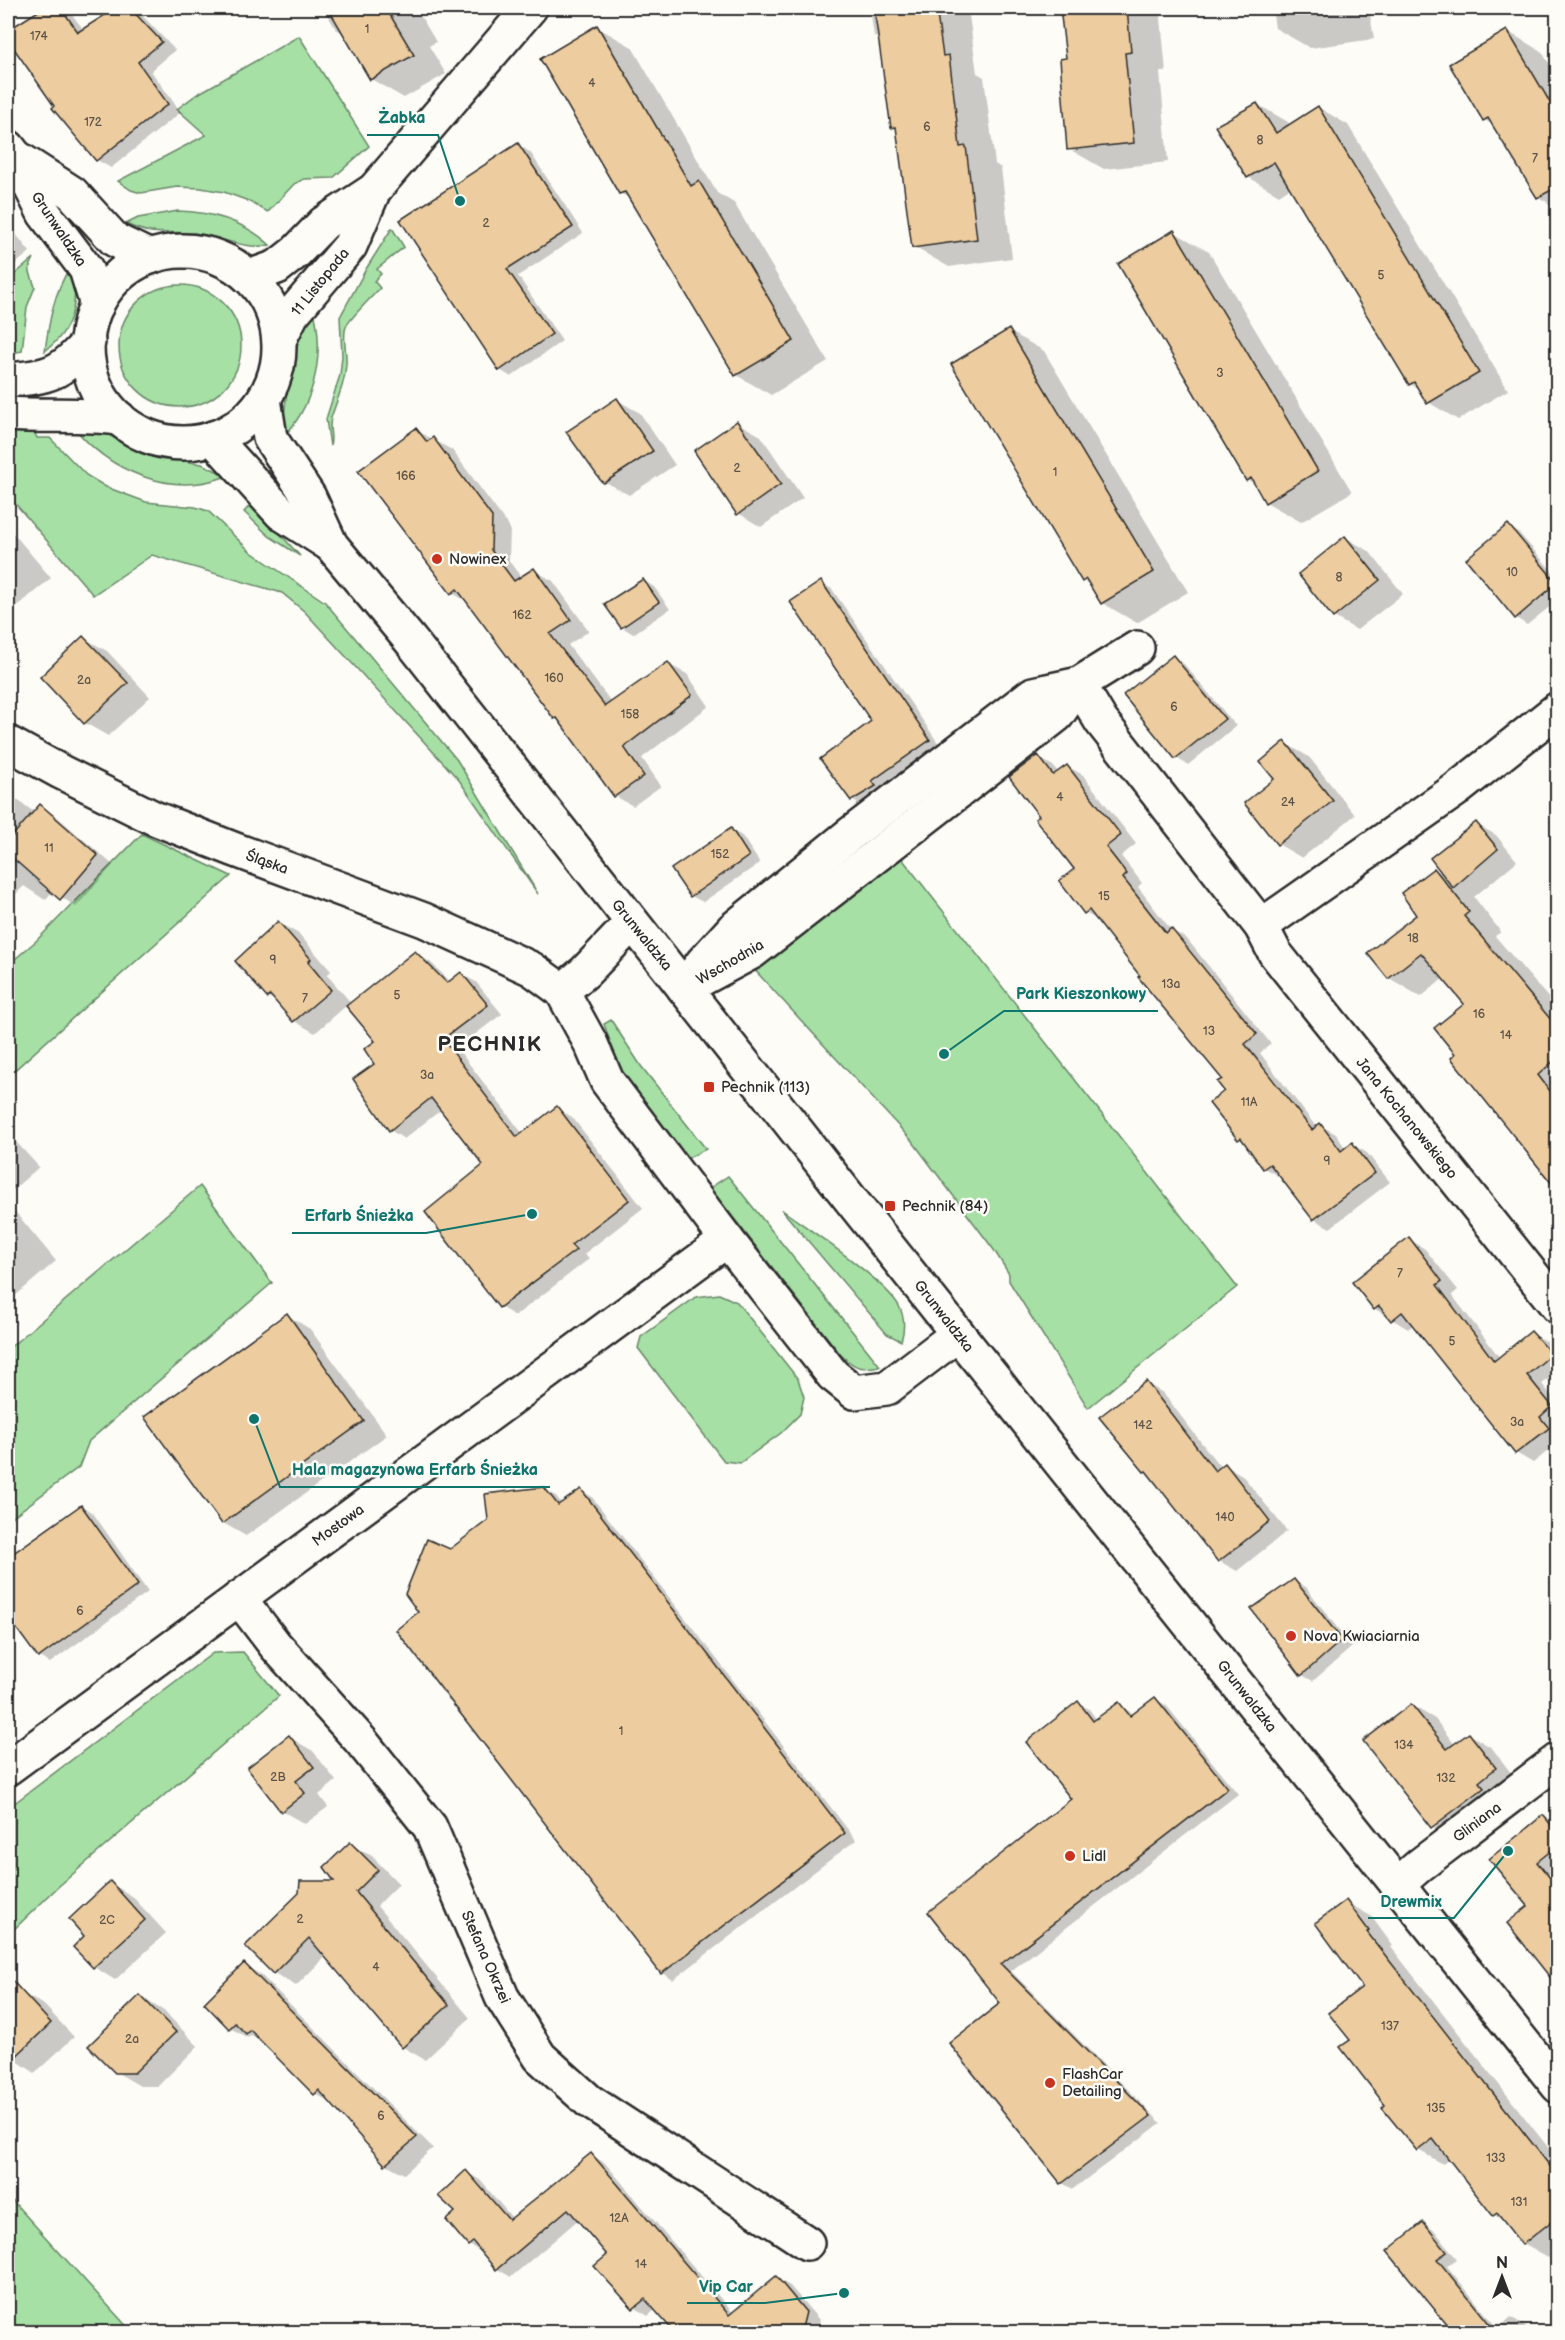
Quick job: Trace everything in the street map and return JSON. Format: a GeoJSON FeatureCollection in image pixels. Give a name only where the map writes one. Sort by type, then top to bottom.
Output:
{"type":"FeatureCollection","features":[{"type":"Feature","properties":{"kind":"street","name":"11 Listopada"},"geometry":{"type":"LineString","coordinates":[[249,277],[277,267],[296,252],[324,223],[374,190],[530,8]]}},
{"type":"Feature","properties":{"kind":"street","name":"Grunwaldzka"},"geometry":{"type":"LineString","coordinates":[[11,151],[72,193],[115,240],[150,257]]}},
{"type":"Feature","properties":{"kind":"street","name":"Grunwaldzka"},"geometry":{"type":"LineString","coordinates":[[11,151],[44,213],[86,268],[97,305]]}},
{"type":"Feature","properties":{"kind":"street","name":"11 Listopada"},"geometry":{"type":"LineString","coordinates":[[279,340],[292,314],[350,246],[374,190]]}},
{"type":"Feature","properties":{"kind":"street"},"geometry":{"type":"LineString","coordinates":[[192,251],[213,256],[249,277],[265,296],[274,317],[279,340],[278,361],[273,381],[264,399],[249,417],[230,431],[195,442],[163,440],[147,436],[119,418],[105,402],[95,384],[89,363],[90,323],[107,289],[119,276],[150,257],[171,252],[192,251]]}},
{"type":"Feature","properties":{"kind":"street"},"geometry":{"type":"LineString","coordinates":[[8,380],[35,378],[59,370],[74,359],[88,342]]}},
{"type":"Feature","properties":{"kind":"street","name":"Grunwaldzka"},"geometry":{"type":"LineString","coordinates":[[264,399],[270,438],[309,496],[330,545],[418,650],[632,923],[1557,2086]]}},
{"type":"Feature","properties":{"kind":"street"},"geometry":{"type":"LineString","coordinates":[[8,414],[49,416],[93,414],[119,418]]}},
{"type":"Feature","properties":{"kind":"street","name":"Grunwaldzka"},"geometry":{"type":"LineString","coordinates":[[213,438],[281,513],[330,545]]}},
{"type":"Feature","properties":{"kind":"street","name":"Wschodnia"},"geometry":{"type":"LineString","coordinates":[[684,988],[732,929],[1033,693],[1079,684],[1137,648]]}},
{"type":"Feature","properties":{"kind":"street","name":"Jana Kochanowskiego"},"geometry":{"type":"LineString","coordinates":[[1079,684],[1101,721],[1261,926],[1275,953],[1557,1307]]}},
{"type":"Feature","properties":{"kind":"street"},"geometry":{"type":"LineString","coordinates":[[1261,926],[1457,789],[1557,709]]}},
{"type":"Feature","properties":{"kind":"street","name":"Śląska"},"geometry":{"type":"LineString","coordinates":[[8,743],[154,818],[424,920],[532,969],[562,991]]}},
{"type":"Feature","properties":{"kind":"street"},"geometry":{"type":"LineString","coordinates":[[632,923],[585,972],[562,991],[591,1044],[607,1081],[833,1376],[854,1392],[887,1388],[958,1334]]}},
{"type":"Feature","properties":{"kind":"street","name":"Mostowa"},"geometry":{"type":"LineString","coordinates":[[8,1768],[727,1240]]}},
{"type":"Feature","properties":{"kind":"street","name":"Stefana Okrzei"},"geometry":{"type":"LineString","coordinates":[[238,1598],[274,1645],[361,1741],[430,1827],[502,1997],[540,2057],[589,2101],[807,2243]]}},
{"type":"Feature","properties":{"kind":"street","name":"Gliniana"},"geometry":{"type":"LineString","coordinates":[[1397,1885],[1557,1760]]}},
{"type":"Feature","properties":{"kind":"green space"},"geometry":{"type":"Polygon","coordinates":[[[299,36],[369,146],[333,178],[304,179],[294,184],[268,212],[246,200],[224,192],[177,187],[141,193],[131,190],[118,181],[206,135],[177,109],[196,95],[299,36]]]}},
{"type":"Feature","properties":{"kind":"green space"},"geometry":{"type":"Polygon","coordinates":[[[178,211],[203,213],[227,219],[250,230],[270,245],[243,245],[190,233],[147,231],[126,224],[138,218],[178,211]]]}},
{"type":"Feature","properties":{"kind":"green space"},"geometry":{"type":"Polygon","coordinates":[[[392,228],[404,247],[377,269],[381,274],[374,281],[380,288],[346,327],[344,335],[345,371],[330,422],[330,446],[326,419],[340,375],[342,356],[340,317],[392,228]]]}},
{"type":"Feature","properties":{"kind":"green space"},"geometry":{"type":"Polygon","coordinates":[[[34,258],[29,269],[35,287],[27,307],[22,351],[11,353],[17,392],[37,438],[50,438],[86,475],[106,487],[146,502],[195,507],[208,511],[251,552],[325,602],[457,760],[538,894],[459,780],[305,612],[282,593],[152,555],[93,595],[8,495],[8,280],[34,258]]]}},
{"type":"Feature","properties":{"kind":"green space"},"geometry":{"type":"Polygon","coordinates":[[[70,267],[74,291],[72,313],[63,333],[45,351],[53,308],[70,267]]]}},
{"type":"Feature","properties":{"kind":"green space"},"geometry":{"type":"Polygon","coordinates":[[[180,285],[203,290],[214,295],[223,303],[231,312],[236,323],[241,346],[236,369],[231,380],[223,389],[214,397],[203,402],[180,407],[157,402],[146,397],[137,389],[129,380],[124,369],[119,346],[124,323],[129,312],[137,303],[146,295],[157,290],[180,285]]]}},
{"type":"Feature","properties":{"kind":"green space"},"geometry":{"type":"Polygon","coordinates":[[[313,308],[318,341],[315,374],[305,405],[287,433],[284,415],[287,391],[300,329],[313,308]]]}},
{"type":"Feature","properties":{"kind":"green space"},"geometry":{"type":"Polygon","coordinates":[[[72,425],[91,427],[154,456],[202,464],[227,476],[205,482],[184,484],[162,482],[142,476],[103,455],[72,425]]]}},
{"type":"Feature","properties":{"kind":"green space"},"geometry":{"type":"Polygon","coordinates":[[[252,503],[300,556],[269,536],[244,512],[252,503]]]}},
{"type":"Feature","properties":{"kind":"green space"},"geometry":{"type":"Polygon","coordinates":[[[142,834],[231,876],[8,1076],[8,965],[36,941],[142,834]]]}},
{"type":"Feature","properties":{"kind":"green space"},"geometry":{"type":"Polygon","coordinates":[[[900,856],[1237,1287],[1088,1408],[1009,1281],[1009,1274],[994,1250],[913,1142],[752,967],[900,856]]]}},
{"type":"Feature","properties":{"kind":"green space"},"geometry":{"type":"Polygon","coordinates":[[[611,1020],[641,1066],[706,1149],[688,1158],[620,1071],[604,1024],[611,1020]]]}},
{"type":"Feature","properties":{"kind":"green space"},"geometry":{"type":"Polygon","coordinates":[[[728,1176],[880,1366],[858,1367],[841,1355],[710,1188],[728,1176]]]}},
{"type":"Feature","properties":{"kind":"green space"},"geometry":{"type":"Polygon","coordinates":[[[200,1186],[272,1283],[89,1441],[79,1467],[8,1520],[8,1349],[200,1186]]]}},
{"type":"Feature","properties":{"kind":"green space"},"geometry":{"type":"Polygon","coordinates":[[[781,1209],[863,1269],[891,1295],[899,1306],[903,1319],[904,1328],[901,1341],[887,1334],[781,1209]]]}},
{"type":"Feature","properties":{"kind":"green space"},"geometry":{"type":"Polygon","coordinates":[[[719,1294],[737,1302],[798,1379],[804,1397],[800,1414],[781,1433],[740,1463],[724,1461],[638,1348],[641,1337],[696,1297],[719,1294]]]}},
{"type":"Feature","properties":{"kind":"green space"},"geometry":{"type":"Polygon","coordinates":[[[243,1652],[279,1696],[59,1886],[8,1935],[8,1808],[213,1653],[243,1652]]]}},
{"type":"Feature","properties":{"kind":"green space"},"geometry":{"type":"Polygon","coordinates":[[[8,2196],[132,2332],[8,2332],[8,2196]]]}},
{"type":"Feature","properties":{"kind":"building"},"geometry":{"type":"Polygon","coordinates":[[[43,8],[61,8],[78,32],[116,8],[130,8],[162,42],[138,62],[168,104],[96,161],[52,108],[54,106],[8,40],[8,30],[43,8]]]}},
{"type":"Feature","properties":{"kind":"building"},"geometry":{"type":"Polygon","coordinates":[[[328,8],[386,8],[414,55],[370,80],[328,8]]]}},
{"type":"Feature","properties":{"kind":"building"},"geometry":{"type":"Polygon","coordinates":[[[874,8],[936,8],[943,56],[949,55],[960,147],[966,146],[977,239],[912,248],[896,127],[891,128],[874,8]]]}},
{"type":"Feature","properties":{"kind":"building"},"geometry":{"type":"Polygon","coordinates":[[[1060,8],[1127,8],[1131,52],[1125,53],[1134,143],[1067,150],[1060,59],[1066,58],[1060,8]]]}},
{"type":"Feature","properties":{"kind":"building"},"geometry":{"type":"Polygon","coordinates":[[[597,25],[691,186],[699,181],[794,341],[735,376],[625,192],[619,194],[540,59],[597,25]]]}},
{"type":"Feature","properties":{"kind":"building"},"geometry":{"type":"Polygon","coordinates":[[[1507,30],[1557,114],[1557,187],[1537,198],[1488,118],[1483,121],[1449,64],[1507,30]]]}},
{"type":"Feature","properties":{"kind":"building"},"geometry":{"type":"Polygon","coordinates":[[[1257,103],[1276,133],[1318,106],[1479,373],[1427,404],[1414,382],[1409,385],[1274,162],[1247,178],[1215,126],[1257,103]]]}},
{"type":"Feature","properties":{"kind":"building"},"geometry":{"type":"Polygon","coordinates":[[[518,143],[573,227],[507,269],[552,334],[499,371],[400,220],[518,143]]]}},
{"type":"Feature","properties":{"kind":"building"},"geometry":{"type":"Polygon","coordinates":[[[1174,230],[1318,471],[1265,503],[1251,478],[1246,481],[1118,264],[1174,230]]]}},
{"type":"Feature","properties":{"kind":"building"},"geometry":{"type":"Polygon","coordinates":[[[1009,329],[1154,572],[1101,604],[1086,579],[1082,582],[951,364],[1009,329]]]}},
{"type":"Feature","properties":{"kind":"building"},"geometry":{"type":"Polygon","coordinates":[[[617,398],[653,451],[604,483],[566,432],[617,398]]]}},
{"type":"Feature","properties":{"kind":"building"},"geometry":{"type":"Polygon","coordinates":[[[737,421],[781,484],[737,515],[694,451],[737,421]]]}},
{"type":"Feature","properties":{"kind":"building"},"geometry":{"type":"Polygon","coordinates":[[[416,428],[427,442],[433,437],[492,517],[491,550],[514,581],[534,568],[571,620],[550,634],[605,706],[668,662],[692,695],[624,747],[644,776],[614,797],[557,718],[554,719],[457,589],[451,594],[358,471],[416,428]]]}},
{"type":"Feature","properties":{"kind":"building"},"geometry":{"type":"Polygon","coordinates":[[[1508,524],[1557,583],[1515,619],[1466,559],[1508,524]]]}},
{"type":"Feature","properties":{"kind":"building"},"geometry":{"type":"Polygon","coordinates":[[[1345,536],[1380,580],[1333,618],[1298,574],[1345,536]]]}},
{"type":"Feature","properties":{"kind":"building"},"geometry":{"type":"Polygon","coordinates":[[[643,579],[659,602],[621,628],[604,604],[643,579]]]}},
{"type":"Feature","properties":{"kind":"building"},"geometry":{"type":"Polygon","coordinates":[[[821,581],[930,740],[872,781],[876,786],[851,801],[820,759],[871,721],[790,602],[821,581]]]}},
{"type":"Feature","properties":{"kind":"building"},"geometry":{"type":"Polygon","coordinates":[[[83,636],[128,683],[84,724],[40,677],[83,636]]]}},
{"type":"Feature","properties":{"kind":"building"},"geometry":{"type":"Polygon","coordinates":[[[1173,655],[1225,719],[1175,759],[1123,695],[1173,655]]]}},
{"type":"Feature","properties":{"kind":"building"},"geometry":{"type":"Polygon","coordinates":[[[1285,741],[1333,801],[1277,845],[1244,803],[1274,779],[1260,762],[1285,741]]]}},
{"type":"Feature","properties":{"kind":"building"},"geometry":{"type":"Polygon","coordinates":[[[1038,755],[1053,775],[1067,765],[1121,835],[1106,847],[1127,874],[1123,878],[1166,933],[1171,928],[1257,1034],[1245,1044],[1312,1130],[1320,1123],[1341,1151],[1352,1142],[1375,1173],[1313,1220],[1270,1164],[1263,1169],[1241,1138],[1238,1140],[1209,1103],[1224,1091],[1217,1082],[1222,1079],[1138,977],[1140,976],[1089,910],[1084,914],[1059,881],[1074,869],[1035,819],[1039,816],[1009,777],[1038,755]]]}},
{"type":"Feature","properties":{"kind":"building"},"geometry":{"type":"Polygon","coordinates":[[[40,804],[98,855],[60,900],[8,854],[8,841],[40,804]]]}},
{"type":"Feature","properties":{"kind":"building"},"geometry":{"type":"Polygon","coordinates":[[[1476,822],[1498,849],[1453,888],[1430,858],[1476,822]]]}},
{"type":"Feature","properties":{"kind":"building"},"geometry":{"type":"Polygon","coordinates":[[[731,828],[749,856],[690,897],[671,869],[731,828]]]}},
{"type":"Feature","properties":{"kind":"building"},"geometry":{"type":"Polygon","coordinates":[[[1434,868],[1469,912],[1464,916],[1557,1027],[1557,1058],[1538,1075],[1557,1100],[1557,1190],[1451,1058],[1455,1054],[1434,1028],[1464,1004],[1421,953],[1388,979],[1367,953],[1416,915],[1401,893],[1434,868]]]}},
{"type":"Feature","properties":{"kind":"building"},"geometry":{"type":"Polygon","coordinates":[[[278,921],[311,959],[308,962],[331,990],[293,1022],[270,995],[267,998],[235,961],[278,921]]]}},
{"type":"Feature","properties":{"kind":"building"},"geometry":{"type":"Polygon","coordinates":[[[415,951],[447,983],[461,972],[488,1005],[443,1039],[517,1137],[557,1106],[629,1200],[571,1245],[576,1250],[499,1308],[425,1212],[483,1165],[431,1098],[389,1131],[353,1079],[374,1064],[364,1049],[375,1041],[346,1006],[415,951]]]}},
{"type":"Feature","properties":{"kind":"building"},"geometry":{"type":"Polygon","coordinates":[[[1409,1237],[1442,1281],[1437,1285],[1494,1361],[1531,1331],[1552,1354],[1527,1375],[1552,1406],[1540,1417],[1549,1428],[1515,1454],[1402,1312],[1391,1321],[1379,1306],[1374,1310],[1352,1282],[1409,1237]]]}},
{"type":"Feature","properties":{"kind":"building"},"geometry":{"type":"Polygon","coordinates":[[[287,1313],[364,1421],[222,1524],[144,1417],[287,1313]]]}},
{"type":"Feature","properties":{"kind":"building"},"geometry":{"type":"Polygon","coordinates":[[[1146,1381],[1215,1471],[1225,1463],[1270,1521],[1218,1562],[1146,1471],[1144,1472],[1099,1417],[1146,1381]]]}},
{"type":"Feature","properties":{"kind":"building"},"geometry":{"type":"Polygon","coordinates":[[[544,1487],[558,1505],[581,1489],[845,1833],[661,1974],[396,1630],[418,1612],[405,1594],[427,1539],[450,1549],[488,1520],[485,1494],[544,1487]]]}},
{"type":"Feature","properties":{"kind":"building"},"geometry":{"type":"Polygon","coordinates":[[[81,1505],[138,1585],[38,1658],[8,1617],[8,1557],[81,1505]]]}},
{"type":"Feature","properties":{"kind":"building"},"geometry":{"type":"Polygon","coordinates":[[[1294,1579],[1342,1640],[1301,1676],[1251,1609],[1294,1579]]]}},
{"type":"Feature","properties":{"kind":"building","name":"Lidl"},"geometry":{"type":"Polygon","coordinates":[[[1155,1697],[1228,1788],[1001,1964],[1151,2116],[1061,2184],[949,2043],[1000,2003],[928,1912],[1071,1799],[1026,1742],[1078,1701],[1093,1721],[1119,1702],[1130,1716],[1155,1697]]]}},
{"type":"Feature","properties":{"kind":"building"},"geometry":{"type":"Polygon","coordinates":[[[1411,1704],[1447,1749],[1469,1733],[1496,1768],[1479,1782],[1484,1788],[1431,1828],[1363,1741],[1411,1704]]]}},
{"type":"Feature","properties":{"kind":"building"},"geometry":{"type":"Polygon","coordinates":[[[289,1735],[314,1767],[296,1781],[305,1793],[281,1812],[247,1768],[289,1735]]]}},
{"type":"Feature","properties":{"kind":"building"},"geometry":{"type":"Polygon","coordinates":[[[1543,1815],[1557,1832],[1557,1846],[1537,1862],[1555,1884],[1557,1882],[1557,1986],[1507,1923],[1528,1906],[1489,1859],[1543,1815]]]}},
{"type":"Feature","properties":{"kind":"building"},"geometry":{"type":"Polygon","coordinates":[[[350,1842],[378,1870],[356,1892],[449,2005],[402,2048],[309,1938],[273,1974],[245,1946],[299,1893],[300,1881],[334,1881],[324,1867],[350,1842]]]}},
{"type":"Feature","properties":{"kind":"building"},"geometry":{"type":"Polygon","coordinates":[[[110,1881],[145,1920],[93,1968],[73,1947],[84,1936],[69,1919],[110,1881]]]}},
{"type":"Feature","properties":{"kind":"building"},"geometry":{"type":"Polygon","coordinates":[[[1346,1900],[1369,1931],[1367,1932],[1557,2175],[1557,2217],[1522,2245],[1497,2213],[1493,2216],[1433,2139],[1417,2151],[1382,2108],[1385,2105],[1340,2047],[1350,2040],[1328,2013],[1362,1987],[1315,1923],[1346,1900]]]}},
{"type":"Feature","properties":{"kind":"building"},"geometry":{"type":"Polygon","coordinates":[[[244,1963],[417,2137],[385,2165],[319,2090],[314,2095],[250,2030],[246,2034],[235,2023],[229,2029],[204,2003],[244,1963]]]}},
{"type":"Feature","properties":{"kind":"building"},"geometry":{"type":"Polygon","coordinates":[[[8,1976],[51,2023],[8,2064],[8,1976]]]}},
{"type":"Feature","properties":{"kind":"building"},"geometry":{"type":"Polygon","coordinates":[[[140,1995],[176,2032],[134,2073],[115,2073],[88,2046],[140,1995]]]}},
{"type":"Feature","properties":{"kind":"building"},"geometry":{"type":"Polygon","coordinates":[[[591,2153],[729,2315],[776,2276],[806,2312],[801,2332],[674,2332],[645,2299],[633,2309],[594,2266],[607,2255],[568,2209],[496,2270],[473,2242],[468,2246],[446,2220],[455,2212],[438,2196],[466,2170],[509,2220],[591,2153]]]}},
{"type":"Feature","properties":{"kind":"building"},"geometry":{"type":"Polygon","coordinates":[[[1423,2222],[1447,2252],[1437,2259],[1496,2332],[1453,2332],[1387,2251],[1423,2222]]]}},
{"type":"Feature","properties":{"kind":"place","name":"Żabka"},"geometry":{"type":"Point","coordinates":[460,201]}},
{"type":"Feature","properties":{"kind":"place","name":"Nowinex"},"geometry":{"type":"Point","coordinates":[437,559]}},
{"type":"Feature","properties":{"kind":"place","name":"Park Kieszonkowy"},"geometry":{"type":"Point","coordinates":[944,1054]}},
{"type":"Feature","properties":{"kind":"place","name":"Pechnik (113)"},"geometry":{"type":"Point","coordinates":[709,1087]}},
{"type":"Feature","properties":{"kind":"place","name":"Pechnik (84)"},"geometry":{"type":"Point","coordinates":[890,1206]}},
{"type":"Feature","properties":{"kind":"place","name":"Erfarb Śnieżka"},"geometry":{"type":"Point","coordinates":[532,1214]}},
{"type":"Feature","properties":{"kind":"place","name":"Hala magazynowa Erfarb Śnieżka"},"geometry":{"type":"Point","coordinates":[254,1419]}},
{"type":"Feature","properties":{"kind":"place","name":"Nova Kwiaciarnia"},"geometry":{"type":"Point","coordinates":[1291,1636]}},
{"type":"Feature","properties":{"kind":"place","name":"Drewmix"},"geometry":{"type":"Point","coordinates":[1508,1851]}},
{"type":"Feature","properties":{"kind":"place","name":"Lidl"},"geometry":{"type":"Point","coordinates":[1070,1856]}},
{"type":"Feature","properties":{"kind":"place","name":"FlashCar Detailing"},"geometry":{"type":"Point","coordinates":[1050,2083]}},
{"type":"Feature","properties":{"kind":"place","name":"Vip Car"},"geometry":{"type":"Point","coordinates":[844,2293]}},
{"type":"Feature","properties":{"kind":"district","name":"PECHNIK"},"geometry":{"type":"Point","coordinates":[490,1044]}}]}
